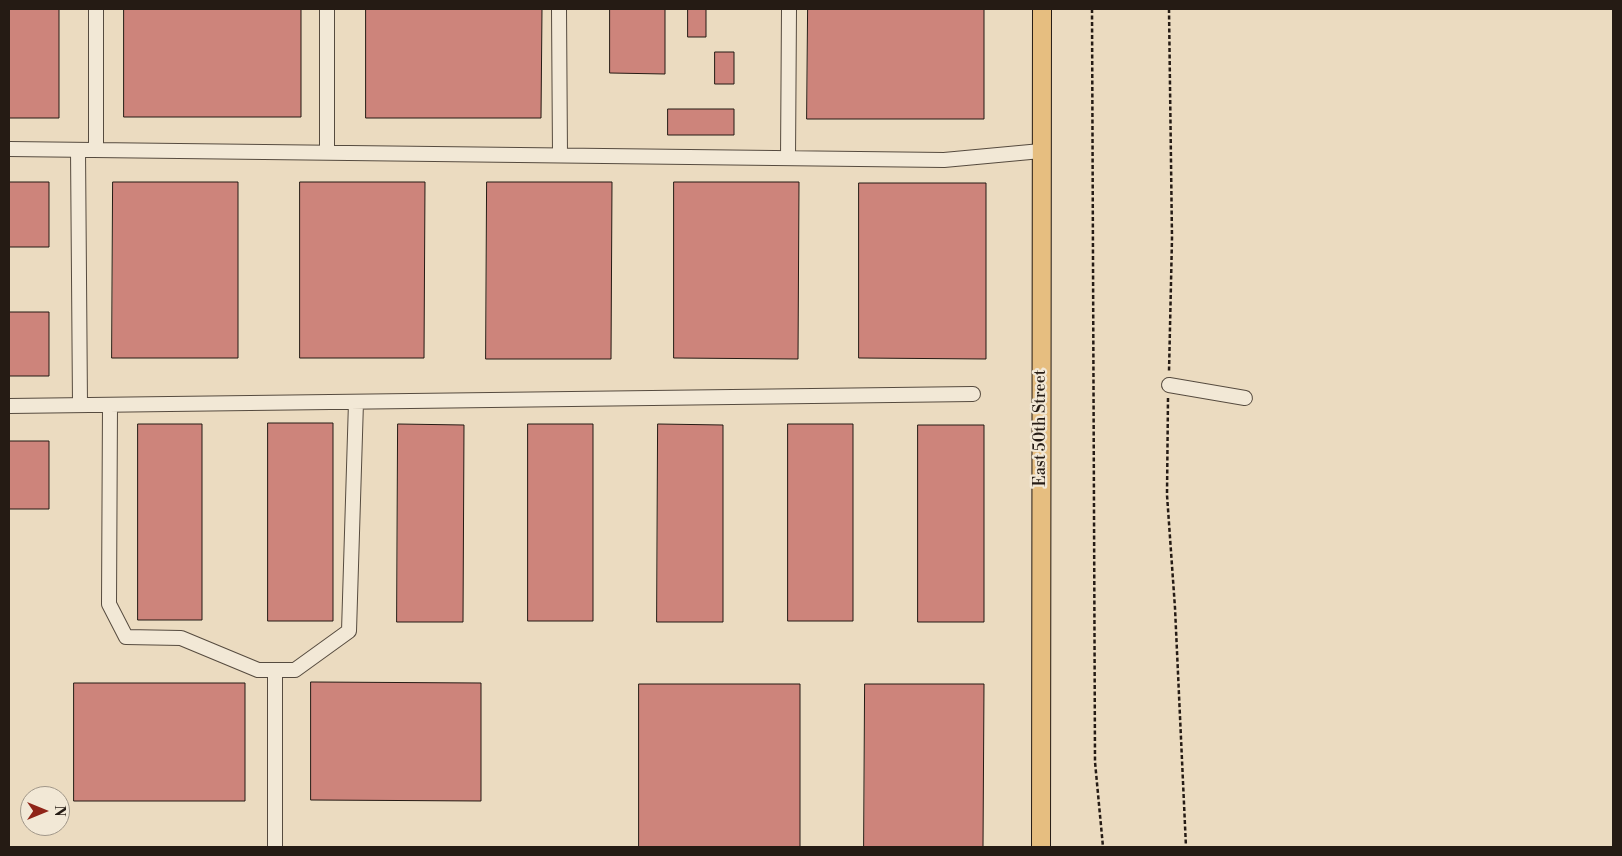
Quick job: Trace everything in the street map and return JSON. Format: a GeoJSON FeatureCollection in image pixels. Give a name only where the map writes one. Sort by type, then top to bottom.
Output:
{"type":"FeatureCollection","features":[{"type":"Feature","properties":{"kind":"main road","name":"East 50th Street"},"geometry":{"type":"LineString","coordinates":[[1041,847],[1042,9]]}},
{"type":"Feature","properties":{"kind":"lane"},"geometry":{"type":"LineString","coordinates":[[96,9],[96,150]]}},
{"type":"Feature","properties":{"kind":"lane"},"geometry":{"type":"LineString","coordinates":[[327,9],[327,152]]}},
{"type":"Feature","properties":{"kind":"lane"},"geometry":{"type":"LineString","coordinates":[[559,9],[560,155]]}},
{"type":"Feature","properties":{"kind":"lane"},"geometry":{"type":"LineString","coordinates":[[788,158],[789,9]]}},
{"type":"Feature","properties":{"kind":"lane"},"geometry":{"type":"LineString","coordinates":[[9,149],[944,160],[1042,151]]}},
{"type":"Feature","properties":{"kind":"lane"},"geometry":{"type":"LineString","coordinates":[[78,150],[80,405]]}},
{"type":"Feature","properties":{"kind":"lane"},"geometry":{"type":"LineString","coordinates":[[1169,385],[1244,398]]}},
{"type":"Feature","properties":{"kind":"lane"},"geometry":{"type":"LineString","coordinates":[[9,406],[973,394]]}},
{"type":"Feature","properties":{"kind":"lane"},"geometry":{"type":"LineString","coordinates":[[110,405],[109,604],[126,637],[181,638],[258,670],[295,670],[349,631],[356,402]]}},
{"type":"Feature","properties":{"kind":"lane"},"geometry":{"type":"LineString","coordinates":[[275,670],[275,847]]}},
{"type":"Feature","properties":{"kind":"path"},"geometry":{"type":"LineString","coordinates":[[1092,9],[1095,762],[1103,847]]}},
{"type":"Feature","properties":{"kind":"path"},"geometry":{"type":"LineString","coordinates":[[1169,9],[1172,307],[1166,495],[1175,598],[1186,847]]}},
{"type":"Feature","properties":{"kind":"building"},"geometry":{"type":"Polygon","coordinates":[[[9,9],[59,9],[59,118],[9,118],[9,9]]]}},
{"type":"Feature","properties":{"kind":"building"},"geometry":{"type":"Polygon","coordinates":[[[124,9],[301,9],[301,117],[124,117],[124,9]]]}},
{"type":"Feature","properties":{"kind":"building"},"geometry":{"type":"Polygon","coordinates":[[[366,9],[542,9],[541,118],[366,118],[366,9]]]}},
{"type":"Feature","properties":{"kind":"building"},"geometry":{"type":"Polygon","coordinates":[[[610,9],[665,9],[665,74],[610,73],[610,9]]]}},
{"type":"Feature","properties":{"kind":"building"},"geometry":{"type":"Polygon","coordinates":[[[688,9],[706,9],[706,37],[688,37],[688,9]]]}},
{"type":"Feature","properties":{"kind":"building"},"geometry":{"type":"Polygon","coordinates":[[[808,9],[984,9],[984,119],[807,119],[808,9]]]}},
{"type":"Feature","properties":{"kind":"building"},"geometry":{"type":"Polygon","coordinates":[[[715,52],[734,52],[734,84],[715,84],[715,52]]]}},
{"type":"Feature","properties":{"kind":"building"},"geometry":{"type":"Polygon","coordinates":[[[668,109],[734,109],[734,135],[668,135],[668,109]]]}},
{"type":"Feature","properties":{"kind":"building"},"geometry":{"type":"Polygon","coordinates":[[[9,182],[49,182],[49,247],[9,247],[9,182]]]}},
{"type":"Feature","properties":{"kind":"building"},"geometry":{"type":"Polygon","coordinates":[[[113,182],[238,182],[238,358],[112,358],[113,182]]]}},
{"type":"Feature","properties":{"kind":"building"},"geometry":{"type":"Polygon","coordinates":[[[300,182],[425,182],[424,358],[300,358],[300,182]]]}},
{"type":"Feature","properties":{"kind":"building"},"geometry":{"type":"Polygon","coordinates":[[[487,182],[612,182],[611,359],[486,359],[487,182]]]}},
{"type":"Feature","properties":{"kind":"building"},"geometry":{"type":"Polygon","coordinates":[[[674,182],[799,182],[798,359],[674,358],[674,182]]]}},
{"type":"Feature","properties":{"kind":"building"},"geometry":{"type":"Polygon","coordinates":[[[859,183],[986,183],[986,359],[859,358],[859,183]]]}},
{"type":"Feature","properties":{"kind":"building"},"geometry":{"type":"Polygon","coordinates":[[[9,312],[49,312],[49,376],[9,376],[9,312]]]}},
{"type":"Feature","properties":{"kind":"building"},"geometry":{"type":"Polygon","coordinates":[[[268,423],[333,423],[333,621],[268,621],[268,423]]]}},
{"type":"Feature","properties":{"kind":"building"},"geometry":{"type":"Polygon","coordinates":[[[138,424],[202,424],[202,620],[138,620],[138,424]]]}},
{"type":"Feature","properties":{"kind":"building"},"geometry":{"type":"Polygon","coordinates":[[[398,424],[464,425],[463,622],[397,622],[398,424]]]}},
{"type":"Feature","properties":{"kind":"building"},"geometry":{"type":"Polygon","coordinates":[[[528,424],[593,424],[593,621],[528,621],[528,424]]]}},
{"type":"Feature","properties":{"kind":"building"},"geometry":{"type":"Polygon","coordinates":[[[658,424],[723,425],[723,622],[657,622],[658,424]]]}},
{"type":"Feature","properties":{"kind":"building"},"geometry":{"type":"Polygon","coordinates":[[[788,424],[853,424],[853,621],[788,621],[788,424]]]}},
{"type":"Feature","properties":{"kind":"building"},"geometry":{"type":"Polygon","coordinates":[[[918,425],[984,425],[984,622],[918,622],[918,425]]]}},
{"type":"Feature","properties":{"kind":"building"},"geometry":{"type":"Polygon","coordinates":[[[9,441],[49,441],[49,509],[9,509],[9,441]]]}},
{"type":"Feature","properties":{"kind":"building"},"geometry":{"type":"Polygon","coordinates":[[[311,682],[481,683],[481,801],[311,800],[311,682]]]}},
{"type":"Feature","properties":{"kind":"building"},"geometry":{"type":"Polygon","coordinates":[[[74,683],[245,683],[245,801],[74,801],[74,683]]]}},
{"type":"Feature","properties":{"kind":"building"},"geometry":{"type":"Polygon","coordinates":[[[639,684],[800,684],[800,847],[639,847],[639,684]]]}},
{"type":"Feature","properties":{"kind":"building"},"geometry":{"type":"Polygon","coordinates":[[[865,684],[984,684],[983,847],[864,847],[865,684]]]}}]}
